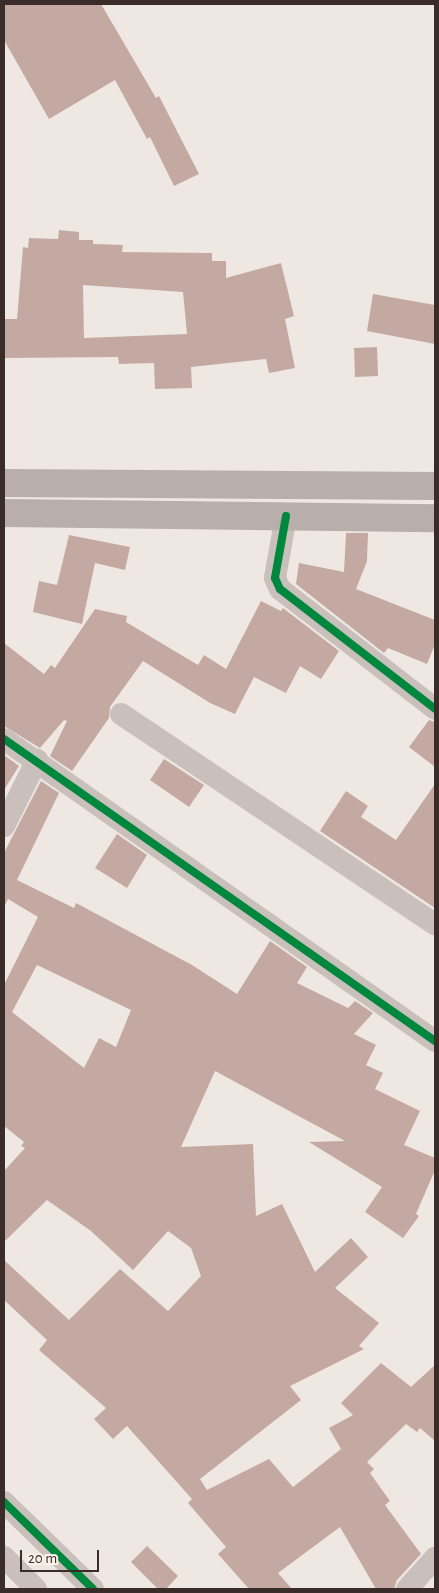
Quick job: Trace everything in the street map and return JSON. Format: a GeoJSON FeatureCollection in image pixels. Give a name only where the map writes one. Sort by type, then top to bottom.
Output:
{"type":"FeatureCollection","features":[{"type":"Feature","properties":{"kind":"main road"},"geometry":{"type":"LineString","coordinates":[[4,483],[435,486]]}},
{"type":"Feature","properties":{"kind":"main road"},"geometry":{"type":"LineString","coordinates":[[4,513],[435,518]]}},
{"type":"Feature","properties":{"kind":"street"},"geometry":{"type":"LineString","coordinates":[[286,516],[275,578],[280,589],[435,709]]}},
{"type":"Feature","properties":{"kind":"street"},"geometry":{"type":"LineString","coordinates":[[121,714],[435,924]]}},
{"type":"Feature","properties":{"kind":"street"},"geometry":{"type":"LineString","coordinates":[[4,739],[37,760],[435,1041]]}},
{"type":"Feature","properties":{"kind":"street"},"geometry":{"type":"LineString","coordinates":[[4,826],[37,760]]}},
{"type":"Feature","properties":{"kind":"street"},"geometry":{"type":"LineString","coordinates":[[4,1502],[93,1589]]}},
{"type":"Feature","properties":{"kind":"street"},"geometry":{"type":"LineString","coordinates":[[4,1558],[36,1589]]}},
{"type":"Feature","properties":{"kind":"street"},"geometry":{"type":"LineString","coordinates":[[407,1589],[435,1558]]}},
{"type":"Feature","properties":{"kind":"building"},"geometry":{"type":"Polygon","coordinates":[[[4,4],[101,4],[156,98],[159,96],[199,174],[174,186],[150,137],[147,139],[115,80],[49,119],[4,40],[4,4]]]}},
{"type":"Feature","properties":{"kind":"building"},"geometry":{"type":"Polygon","coordinates":[[[59,230],[79,232],[79,240],[93,240],[93,244],[123,245],[122,252],[212,253],[212,261],[226,261],[226,278],[281,263],[294,316],[285,319],[295,368],[269,373],[266,359],[191,367],[192,388],[155,389],[154,363],[119,364],[118,357],[4,358],[4,319],[17,319],[23,247],[28,248],[29,238],[58,239],[59,230]],[[83,285],[84,338],[187,334],[183,292],[83,285]]]}},
{"type":"Feature","properties":{"kind":"building"},"geometry":{"type":"Polygon","coordinates":[[[373,294],[435,305],[435,344],[367,331],[373,294]]]}},
{"type":"Feature","properties":{"kind":"building"},"geometry":{"type":"Polygon","coordinates":[[[377,347],[378,376],[355,377],[354,348],[377,347]]]}},
{"type":"Feature","properties":{"kind":"building"},"geometry":{"type":"Polygon","coordinates":[[[346,533],[368,533],[367,561],[356,589],[435,620],[435,644],[427,664],[388,648],[384,653],[296,584],[299,563],[344,572],[346,533]]]}},
{"type":"Feature","properties":{"kind":"building"},"geometry":{"type":"Polygon","coordinates":[[[69,535],[130,547],[125,570],[95,563],[82,624],[33,612],[39,581],[57,585],[69,535]]]}},
{"type":"Feature","properties":{"kind":"building"},"geometry":{"type":"Polygon","coordinates":[[[261,601],[281,611],[283,608],[339,651],[321,679],[300,666],[286,693],[254,677],[235,714],[210,703],[143,661],[110,707],[109,718],[72,771],[50,756],[67,721],[64,720],[40,748],[4,726],[4,643],[44,674],[51,665],[55,668],[95,609],[127,616],[126,622],[198,665],[204,655],[226,669],[261,601]]]}},
{"type":"Feature","properties":{"kind":"building"},"geometry":{"type":"Polygon","coordinates":[[[429,720],[435,722],[435,767],[409,747],[429,720]]]}},
{"type":"Feature","properties":{"kind":"building"},"geometry":{"type":"Polygon","coordinates":[[[4,755],[19,766],[4,790],[4,755]]]}},
{"type":"Feature","properties":{"kind":"building"},"geometry":{"type":"Polygon","coordinates":[[[164,759],[204,785],[189,807],[150,780],[164,759]]]}},
{"type":"Feature","properties":{"kind":"building"},"geometry":{"type":"Polygon","coordinates":[[[41,781],[59,793],[17,880],[74,908],[76,903],[192,965],[237,994],[270,941],[307,967],[297,983],[348,1008],[355,1001],[373,1013],[354,1034],[376,1045],[366,1065],[383,1073],[375,1089],[420,1111],[404,1145],[435,1158],[435,1170],[416,1214],[419,1216],[403,1238],[365,1212],[382,1187],[309,1142],[345,1141],[215,1071],[181,1147],[253,1144],[256,1216],[282,1204],[315,1272],[351,1238],[368,1257],[335,1288],[379,1323],[359,1346],[364,1349],[290,1386],[301,1400],[200,1479],[207,1490],[269,1459],[293,1487],[341,1449],[329,1428],[353,1415],[341,1403],[381,1363],[411,1387],[435,1365],[435,1441],[420,1428],[417,1432],[406,1424],[367,1462],[374,1469],[370,1473],[390,1501],[385,1505],[421,1554],[397,1580],[394,1589],[376,1589],[340,1527],[278,1573],[292,1589],[249,1589],[218,1554],[226,1547],[188,1503],[192,1499],[127,1426],[113,1439],[94,1419],[106,1408],[39,1350],[47,1340],[4,1300],[4,1260],[69,1320],[120,1269],[168,1311],[201,1276],[191,1248],[168,1231],[133,1270],[91,1231],[47,1200],[4,1242],[4,1171],[25,1148],[21,1146],[24,1142],[4,1126],[4,985],[38,917],[8,899],[4,907],[4,853],[41,781]],[[37,965],[12,1012],[84,1068],[99,1038],[116,1047],[131,1010],[37,965]]]}},
{"type":"Feature","properties":{"kind":"building"},"geometry":{"type":"Polygon","coordinates":[[[435,784],[435,908],[320,831],[346,791],[368,806],[361,817],[396,840],[435,784]]]}},
{"type":"Feature","properties":{"kind":"building"},"geometry":{"type":"Polygon","coordinates":[[[117,834],[147,855],[127,888],[95,868],[117,834]]]}},
{"type":"Feature","properties":{"kind":"building"},"geometry":{"type":"Polygon","coordinates":[[[147,1546],[178,1576],[166,1589],[158,1589],[131,1562],[147,1546]]]}},
{"type":"Feature","properties":{"kind":"cycle path"},"geometry":{"type":"LineString","coordinates":[[286,516],[275,578],[280,589],[435,709]]}},
{"type":"Feature","properties":{"kind":"cycle path"},"geometry":{"type":"LineString","coordinates":[[4,739],[435,1041]]}},
{"type":"Feature","properties":{"kind":"cycle path"},"geometry":{"type":"LineString","coordinates":[[4,1502],[93,1589]]}}]}
